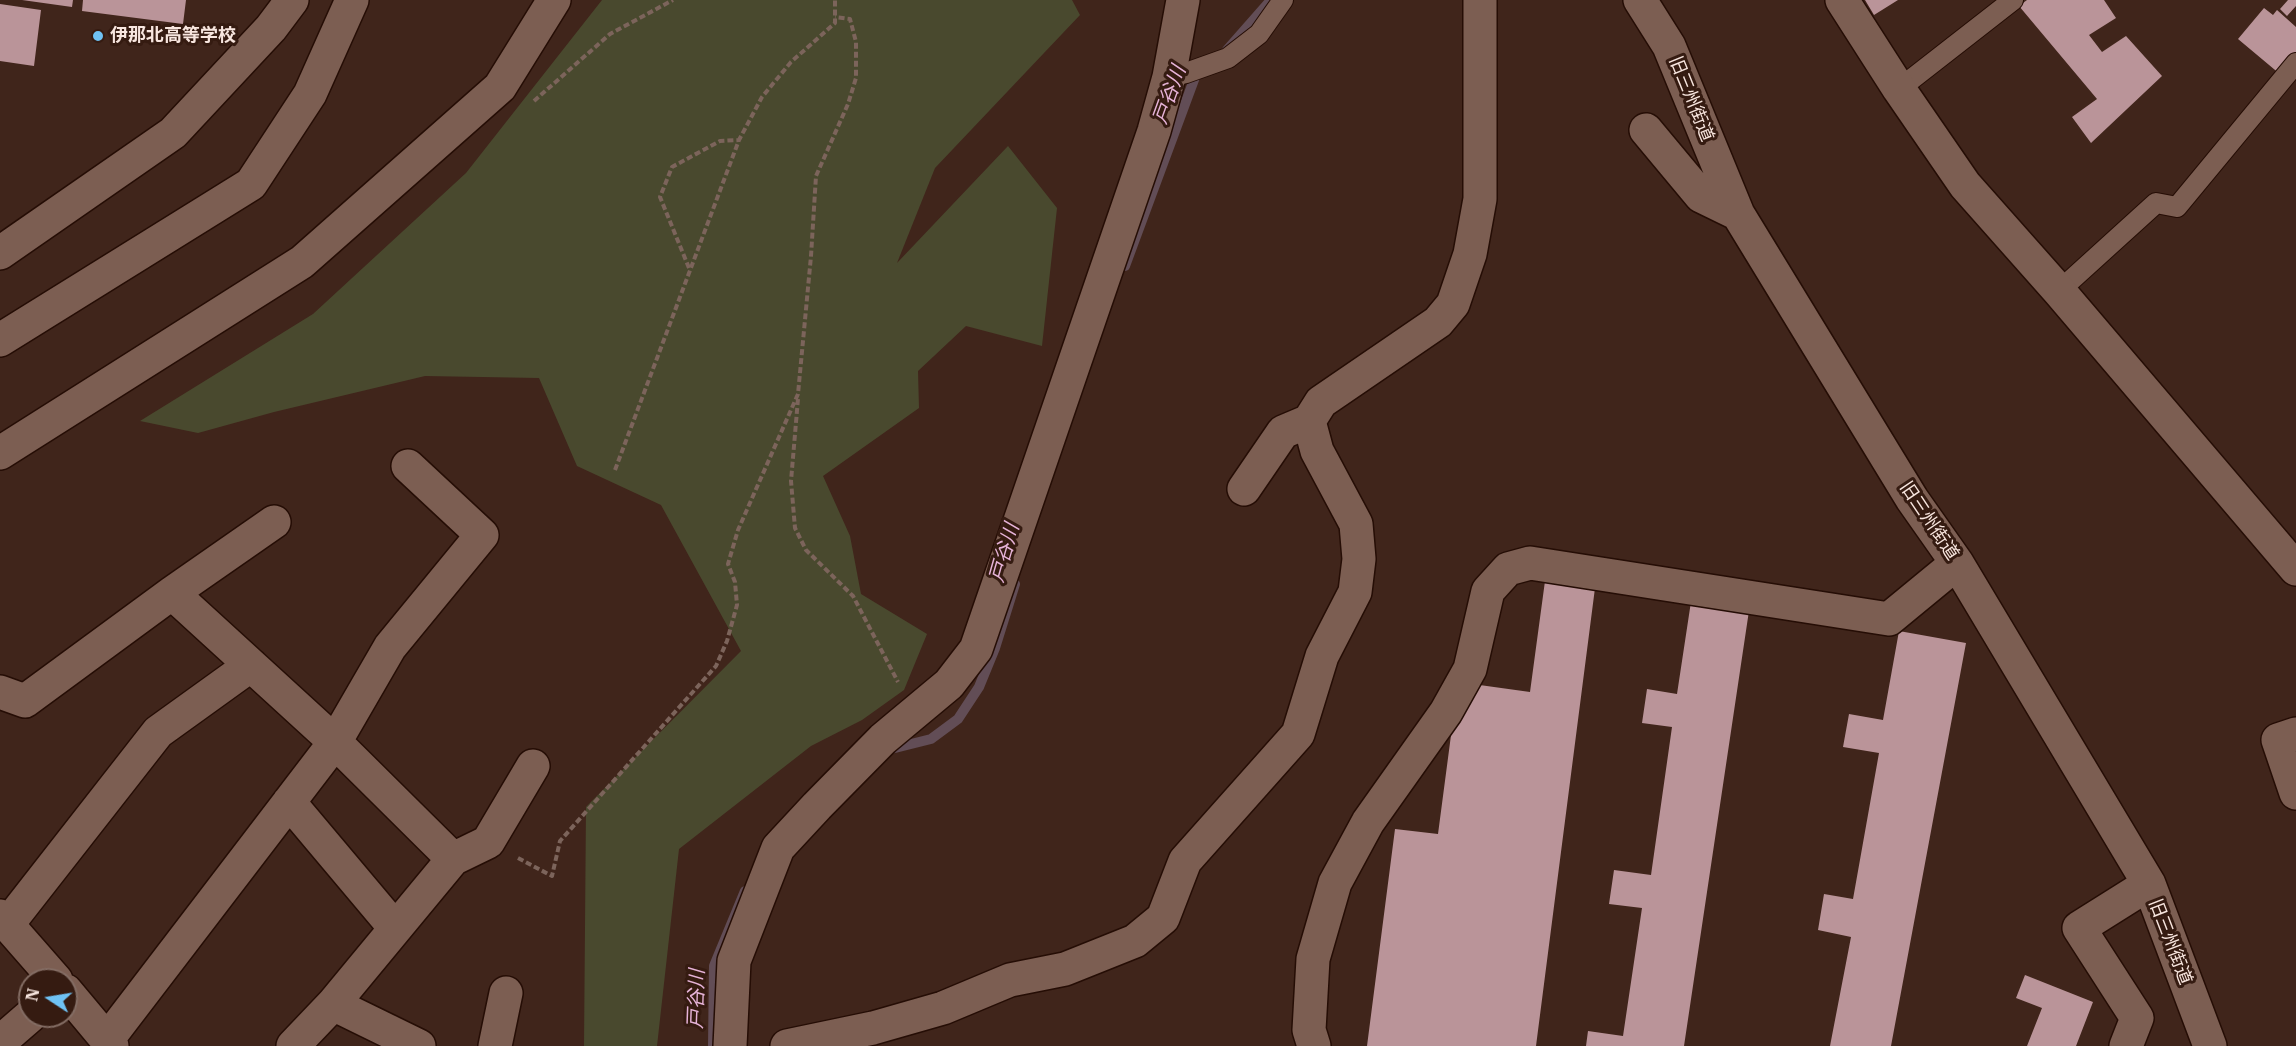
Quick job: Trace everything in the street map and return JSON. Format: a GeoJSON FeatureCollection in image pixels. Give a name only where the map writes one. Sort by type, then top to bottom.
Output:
{"type":"FeatureCollection","features":[{"type":"Feature","properties":{"kind":"street"},"geometry":{"type":"LineString","coordinates":[[0,253],[173,133],[271,28],[292,0]]}},
{"type":"Feature","properties":{"kind":"street"},"geometry":{"type":"LineString","coordinates":[[0,340],[251,184],[310,94],[352,0]]}},
{"type":"Feature","properties":{"kind":"street"},"geometry":{"type":"LineString","coordinates":[[0,453],[302,262],[500,87],[554,0]]}},
{"type":"Feature","properties":{"kind":"street"},"geometry":{"type":"LineString","coordinates":[[730,1046],[734,961],[778,848],[884,739],[949,684],[976,649],[1150,142],[1178,75],[1183,0]]}},
{"type":"Feature","properties":{"kind":"street"},"geometry":{"type":"LineString","coordinates":[[1244,489],[1283,432],[1309,421],[1321,402],[1438,322],[1453,304],[1470,254],[1480,200],[1480,0]]}},
{"type":"Feature","properties":{"kind":"street","name":"旧三州街道"},"geometry":{"type":"LineString","coordinates":[[1640,0],[1669,46],[1738,214],[1912,499],[1957,563],[2149,884],[2210,1046]]}},
{"type":"Feature","properties":{"kind":"street"},"geometry":{"type":"LineString","coordinates":[[1842,0],[1899,89],[1965,185],[2059,291],[2296,569]]}},
{"type":"Feature","properties":{"kind":"street"},"geometry":{"type":"LineString","coordinates":[[1646,130],[1701,196],[1738,214]]}},
{"type":"Feature","properties":{"kind":"street"},"geometry":{"type":"LineString","coordinates":[[787,1046],[873,1028],[943,1008],[1010,980],[1065,969],[1136,941],[1163,918],[1185,861],[1298,734],[1322,656],[1354,592],[1359,559],[1356,524],[1317,451],[1309,421]]}},
{"type":"Feature","properties":{"kind":"street"},"geometry":{"type":"LineString","coordinates":[[78,1006],[109,1043],[335,742],[390,647],[482,535],[408,466]]}},
{"type":"Feature","properties":{"kind":"street"},"geometry":{"type":"LineString","coordinates":[[0,692],[25,701],[172,592],[274,522]]}},
{"type":"Feature","properties":{"kind":"street"},"geometry":{"type":"LineString","coordinates":[[1314,1046],[1309,1030],[1313,959],[1335,884],[1368,822],[1446,712],[1470,669],[1488,591],[1508,569],[1530,563],[1889,619],[1957,563]]}},
{"type":"Feature","properties":{"kind":"street"},"geometry":{"type":"LineString","coordinates":[[172,592],[335,742],[453,859]]}},
{"type":"Feature","properties":{"kind":"street"},"geometry":{"type":"LineString","coordinates":[[46,968],[4,920],[158,732],[251,665]]}},
{"type":"Feature","properties":{"kind":"street"},"geometry":{"type":"LineString","coordinates":[[2296,734],[2278,740],[2296,793]]}},
{"type":"Feature","properties":{"kind":"street"},"geometry":{"type":"LineString","coordinates":[[293,1046],[333,1004],[453,859],[488,842],[533,766]]}},
{"type":"Feature","properties":{"kind":"street"},"geometry":{"type":"LineString","coordinates":[[289,802],[395,928]]}},
{"type":"Feature","properties":{"kind":"street"},"geometry":{"type":"LineString","coordinates":[[2126,1046],[2137,1018],[2079,928],[2149,884]]}},
{"type":"Feature","properties":{"kind":"street"},"geometry":{"type":"LineString","coordinates":[[495,1046],[506,993]]}},
{"type":"Feature","properties":{"kind":"street"},"geometry":{"type":"LineString","coordinates":[[333,1004],[419,1046]]}},
{"type":"Feature","properties":{"kind":"street"},"geometry":{"type":"LineString","coordinates":[[0,1042],[18,1026]]}},
{"type":"Feature","properties":{"kind":"lane"},"geometry":{"type":"LineString","coordinates":[[1178,75],[1228,58],[1259,34],[1283,0]]}},
{"type":"Feature","properties":{"kind":"lane"},"geometry":{"type":"LineString","coordinates":[[1899,89],[2013,0]]}},
{"type":"Feature","properties":{"kind":"lane"},"geometry":{"type":"LineString","coordinates":[[2059,291],[2156,203],[2177,207],[2296,63]]}},
{"type":"Feature","properties":{"kind":"path"},"geometry":{"type":"LineString","coordinates":[[533,102],[610,34],[673,0]]}},
{"type":"Feature","properties":{"kind":"path"},"geometry":{"type":"LineString","coordinates":[[615,470],[738,140],[769,88],[791,62],[835,22],[835,0]]}},
{"type":"Feature","properties":{"kind":"path"},"geometry":{"type":"LineString","coordinates":[[835,17],[849,19],[856,42],[856,78],[849,104],[816,176],[790,481],[795,528],[806,550],[853,596],[915,714]]}},
{"type":"Feature","properties":{"kind":"path"},"geometry":{"type":"LineString","coordinates":[[690,269],[660,197],[672,167],[720,141],[738,140]]}},
{"type":"Feature","properties":{"kind":"path"},"geometry":{"type":"LineString","coordinates":[[488,842],[552,876],[560,841],[716,666],[727,641],[737,605],[735,582],[728,564],[738,530],[798,394]]}},
{"type":"Feature","properties":{"kind":"shaded area"},"geometry":{"type":"Polygon","coordinates":[[[602,0],[1072,0],[1080,15],[935,168],[897,263],[1008,146],[1057,208],[1042,346],[966,326],[918,371],[919,408],[823,476],[850,536],[861,594],[927,634],[904,690],[862,720],[811,746],[679,849],[657,1046],[584,1046],[586,807],[741,651],[661,505],[577,466],[539,378],[425,376],[274,412],[198,433],[140,421],[313,314],[466,173],[602,0]]]}},
{"type":"Feature","properties":{"kind":"building"},"geometry":{"type":"Polygon","coordinates":[[[22,0],[73,0],[72,7],[22,0]]]}},
{"type":"Feature","properties":{"kind":"building"},"geometry":{"type":"Polygon","coordinates":[[[83,0],[186,0],[183,24],[82,11],[83,0]]]}},
{"type":"Feature","properties":{"kind":"building"},"geometry":{"type":"Polygon","coordinates":[[[1865,0],[1898,0],[1874,15],[1865,0]]]}},
{"type":"Feature","properties":{"kind":"building"},"geometry":{"type":"Polygon","coordinates":[[[2027,0],[2104,0],[2116,18],[2089,35],[2102,52],[2126,36],[2162,76],[2091,143],[2072,117],[2097,99],[2019,6],[2027,0]]]}},
{"type":"Feature","properties":{"kind":"building"},"geometry":{"type":"Polygon","coordinates":[[[2288,0],[2296,0],[2296,6],[2287,16],[2280,9],[2288,0]]]}},
{"type":"Feature","properties":{"kind":"building"},"geometry":{"type":"Polygon","coordinates":[[[0,4],[41,10],[34,66],[0,61],[0,4]]]}},
{"type":"Feature","properties":{"kind":"building"},"geometry":{"type":"Polygon","coordinates":[[[2264,8],[2273,15],[2277,10],[2296,27],[2296,58],[2281,75],[2238,39],[2264,8]]]}},
{"type":"Feature","properties":{"kind":"building"},"geometry":{"type":"Polygon","coordinates":[[[1545,581],[1595,588],[1536,1046],[1367,1046],[1395,829],[1438,834],[1458,682],[1530,692],[1545,581]]]}},
{"type":"Feature","properties":{"kind":"building"},"geometry":{"type":"Polygon","coordinates":[[[1692,595],[1750,604],[1684,1046],[1586,1046],[1588,1031],[1623,1036],[1642,908],[1609,904],[1614,870],[1651,875],[1672,727],[1642,723],[1647,689],[1677,694],[1692,595]]]}},
{"type":"Feature","properties":{"kind":"building"},"geometry":{"type":"Polygon","coordinates":[[[1899,631],[1966,643],[1891,1046],[1830,1046],[1851,937],[1818,930],[1824,894],[1853,899],[1879,753],[1843,747],[1849,714],[1883,720],[1899,631]]]}},
{"type":"Feature","properties":{"kind":"building"},"geometry":{"type":"Polygon","coordinates":[[[2025,975],[2093,1002],[2076,1046],[2027,1046],[2042,1008],[2016,998],[2025,975]]]}},
{"type":"Feature","properties":{"kind":"waterway","name":"戸谷川"},"geometry":{"type":"LineString","coordinates":[[1227,50],[1271,0]]}},
{"type":"Feature","properties":{"kind":"waterway","name":"戸谷川"},"geometry":{"type":"LineString","coordinates":[[1125,266],[1198,69]]}},
{"type":"Feature","properties":{"kind":"waterway","name":"戸谷川"},"geometry":{"type":"LineString","coordinates":[[887,750],[931,739],[958,719],[979,687],[995,648],[1015,584]]}},
{"type":"Feature","properties":{"kind":"waterway","name":"戸谷川"},"geometry":{"type":"LineString","coordinates":[[713,1046],[714,966],[745,891]]}},
{"type":"Feature","properties":{"kind":"place","name":"伊那北高等学校"},"geometry":{"type":"Point","coordinates":[98,36]}}]}
